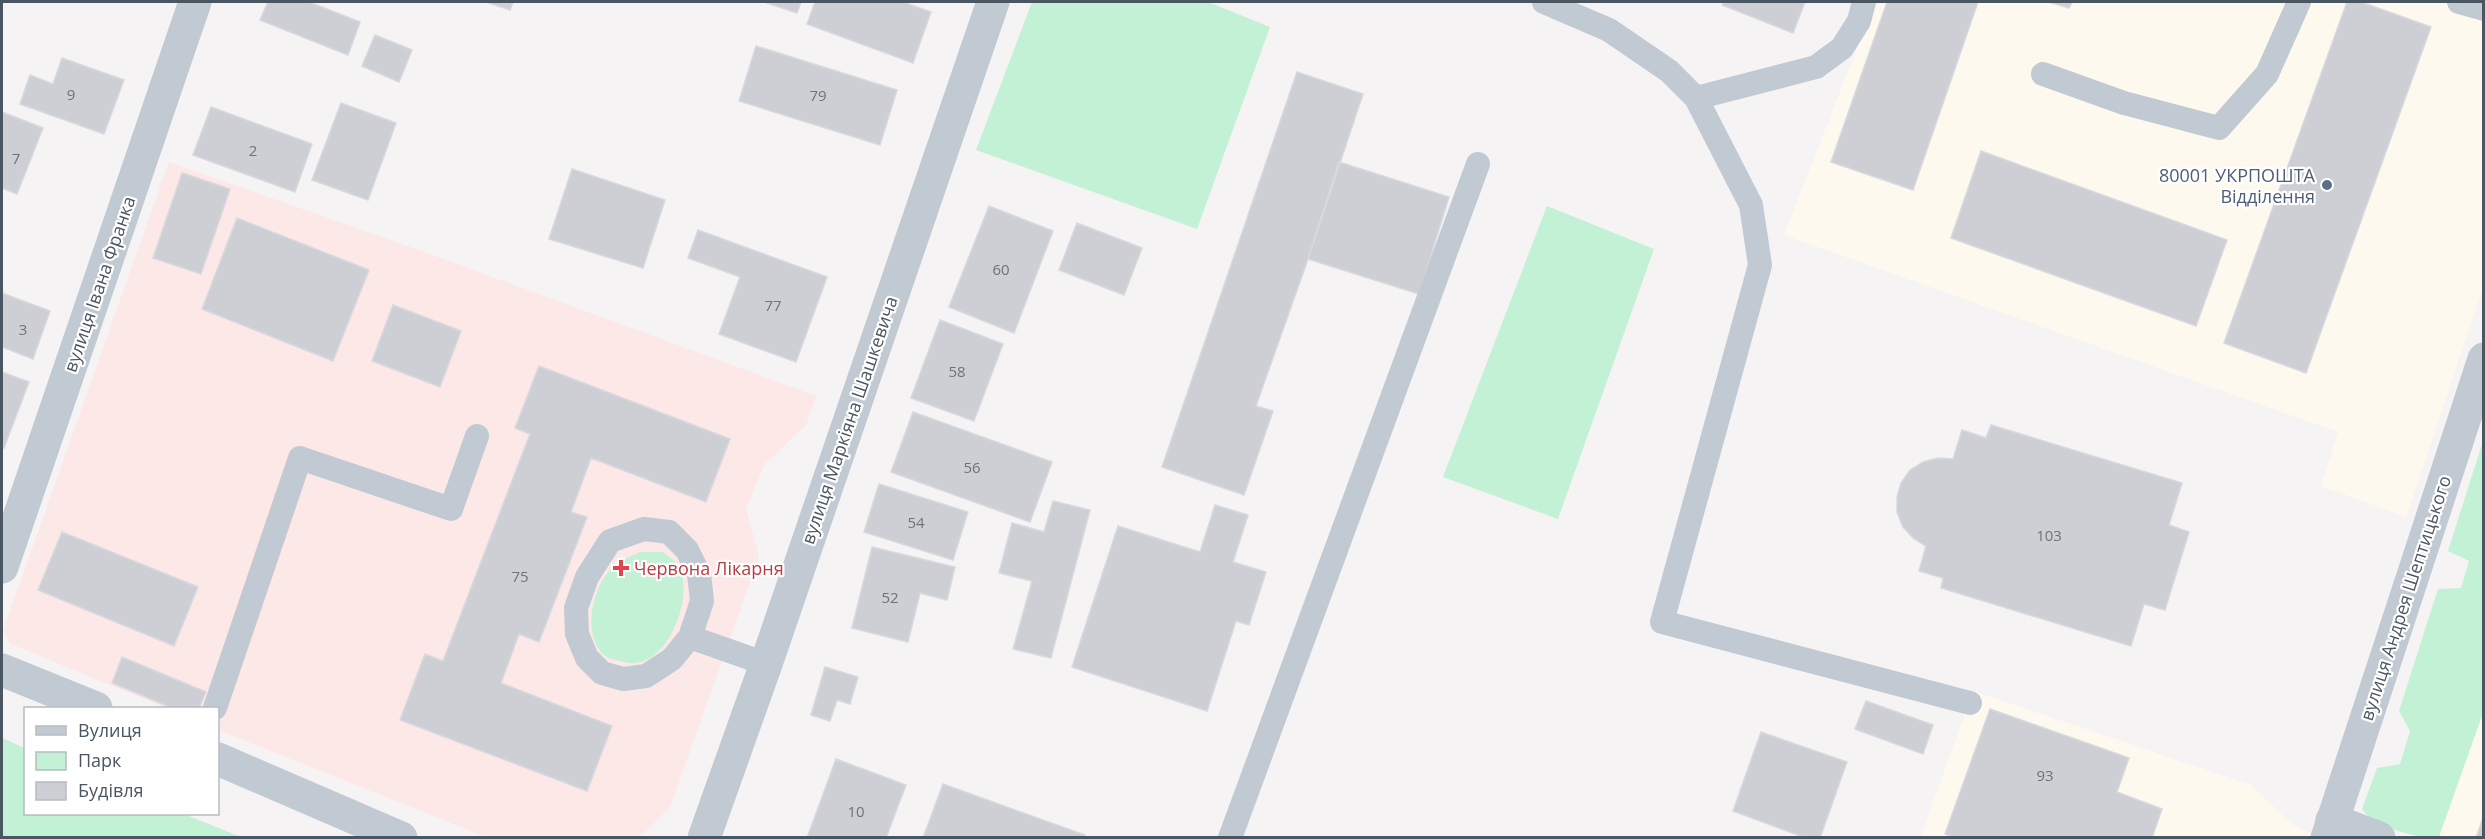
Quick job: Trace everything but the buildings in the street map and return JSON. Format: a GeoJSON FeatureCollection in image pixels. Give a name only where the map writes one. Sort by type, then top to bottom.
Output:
{"type":"FeatureCollection","features":[{"type":"Feature","properties":{"kind":"street","name":"вулиця Івана Франка"},"geometry":{"type":"LineString","coordinates":[[2,567],[195,2]]}},
{"type":"Feature","properties":{"kind":"street","name":"вулиця Маркіяна Шашкевича"},"geometry":{"type":"LineString","coordinates":[[704,837],[766,664],[993,2]]}},
{"type":"Feature","properties":{"kind":"street","name":"вулиця Андрея Шептицького"},"geometry":{"type":"LineString","coordinates":[[2330,829],[2484,359]]}},
{"type":"Feature","properties":{"kind":"street"},"geometry":{"type":"LineString","coordinates":[[2,670],[94,707]]}},
{"type":"Feature","properties":{"kind":"street"},"geometry":{"type":"LineString","coordinates":[[219,759],[401,837]]}},
{"type":"Feature","properties":{"kind":"street"},"geometry":{"type":"LineString","coordinates":[[2330,829],[2379,837]]}},
{"type":"Feature","properties":{"kind":"lane"},"geometry":{"type":"LineString","coordinates":[[1544,2],[1610,30],[1669,70],[1696,98],[1751,206],[1760,265],[1662,622],[1970,703]]}},
{"type":"Feature","properties":{"kind":"lane"},"geometry":{"type":"LineString","coordinates":[[1696,98],[1816,67],[1842,48],[1859,21],[1864,2]]}},
{"type":"Feature","properties":{"kind":"lane"},"geometry":{"type":"LineString","coordinates":[[2043,74],[2124,103],[2218,128],[2267,74],[2299,2]]}},
{"type":"Feature","properties":{"kind":"lane"},"geometry":{"type":"LineString","coordinates":[[2459,2],[2484,9]]}},
{"type":"Feature","properties":{"kind":"lane"},"geometry":{"type":"LineString","coordinates":[[1230,837],[1478,164]]}},
{"type":"Feature","properties":{"kind":"lane"},"geometry":{"type":"LineString","coordinates":[[215,707],[300,458],[451,508],[477,436]]}},
{"type":"Feature","properties":{"kind":"lane"},"geometry":{"type":"LineString","coordinates":[[644,530],[661,531],[669,532],[687,550],[699,574],[702,601],[690,636],[672,659],[646,676],[623,679],[602,673],[586,658],[577,634],[576,608],[587,577],[610,541],[644,530]]}},
{"type":"Feature","properties":{"kind":"lane"},"geometry":{"type":"LineString","coordinates":[[690,636],[766,664]]}},
{"type":"Feature","properties":{"kind":"shaded area"},"geometry":{"type":"Polygon","coordinates":[[[1875,2],[2470,2],[2483,9],[2483,287],[2406,517],[2321,486],[2338,432],[1784,235],[1875,2]]]}},
{"type":"Feature","properties":{"kind":"shaded area"},"geometry":{"type":"Polygon","coordinates":[[[169,162],[430,254],[816,396],[806,425],[764,465],[746,509],[759,557],[670,807],[646,831],[636,837],[489,838],[219,730],[219,707],[164,707],[11,644],[3,631],[169,162]]]}},
{"type":"Feature","properties":{"kind":"shaded area"},"geometry":{"type":"Polygon","coordinates":[[[2470,657],[2483,662],[2483,837],[2408,838],[2470,657]]]}},
{"type":"Feature","properties":{"kind":"shaded area"},"geometry":{"type":"Polygon","coordinates":[[[1973,691],[2249,784],[2292,824],[2320,837],[1920,838],[1973,691]]]}},
{"type":"Feature","properties":{"kind":"green space"},"geometry":{"type":"Polygon","coordinates":[[[1032,2],[1208,2],[1270,27],[1197,229],[976,150],[1032,2]]]}},
{"type":"Feature","properties":{"kind":"green space"},"geometry":{"type":"Polygon","coordinates":[[[1547,206],[1654,249],[1558,519],[1443,477],[1547,206]]]}},
{"type":"Feature","properties":{"kind":"green space"},"geometry":{"type":"Polygon","coordinates":[[[2483,441],[2483,713],[2439,837],[2419,837],[2374,824],[2362,809],[2377,768],[2400,764],[2410,731],[2399,711],[2438,589],[2461,588],[2469,561],[2448,551],[2483,441]]]}},
{"type":"Feature","properties":{"kind":"green space"},"geometry":{"type":"Polygon","coordinates":[[[641,552],[663,552],[674,561],[683,578],[684,591],[678,619],[665,644],[656,654],[646,660],[630,663],[607,657],[601,652],[592,632],[592,609],[597,592],[610,570],[641,552]]]}},
{"type":"Feature","properties":{"kind":"green space"},"geometry":{"type":"Polygon","coordinates":[[[2,738],[24,748],[24,815],[186,815],[241,837],[2,837],[2,738]]]}},
{"type":"Feature","properties":{"kind":"place","name":"80001 УКРПОШТА Відділення"},"geometry":{"type":"Point","coordinates":[2327,185]}},
{"type":"Feature","properties":{"kind":"place","name":"Червона Лікарня"},"geometry":{"type":"Point","coordinates":[621,568]}}]}
